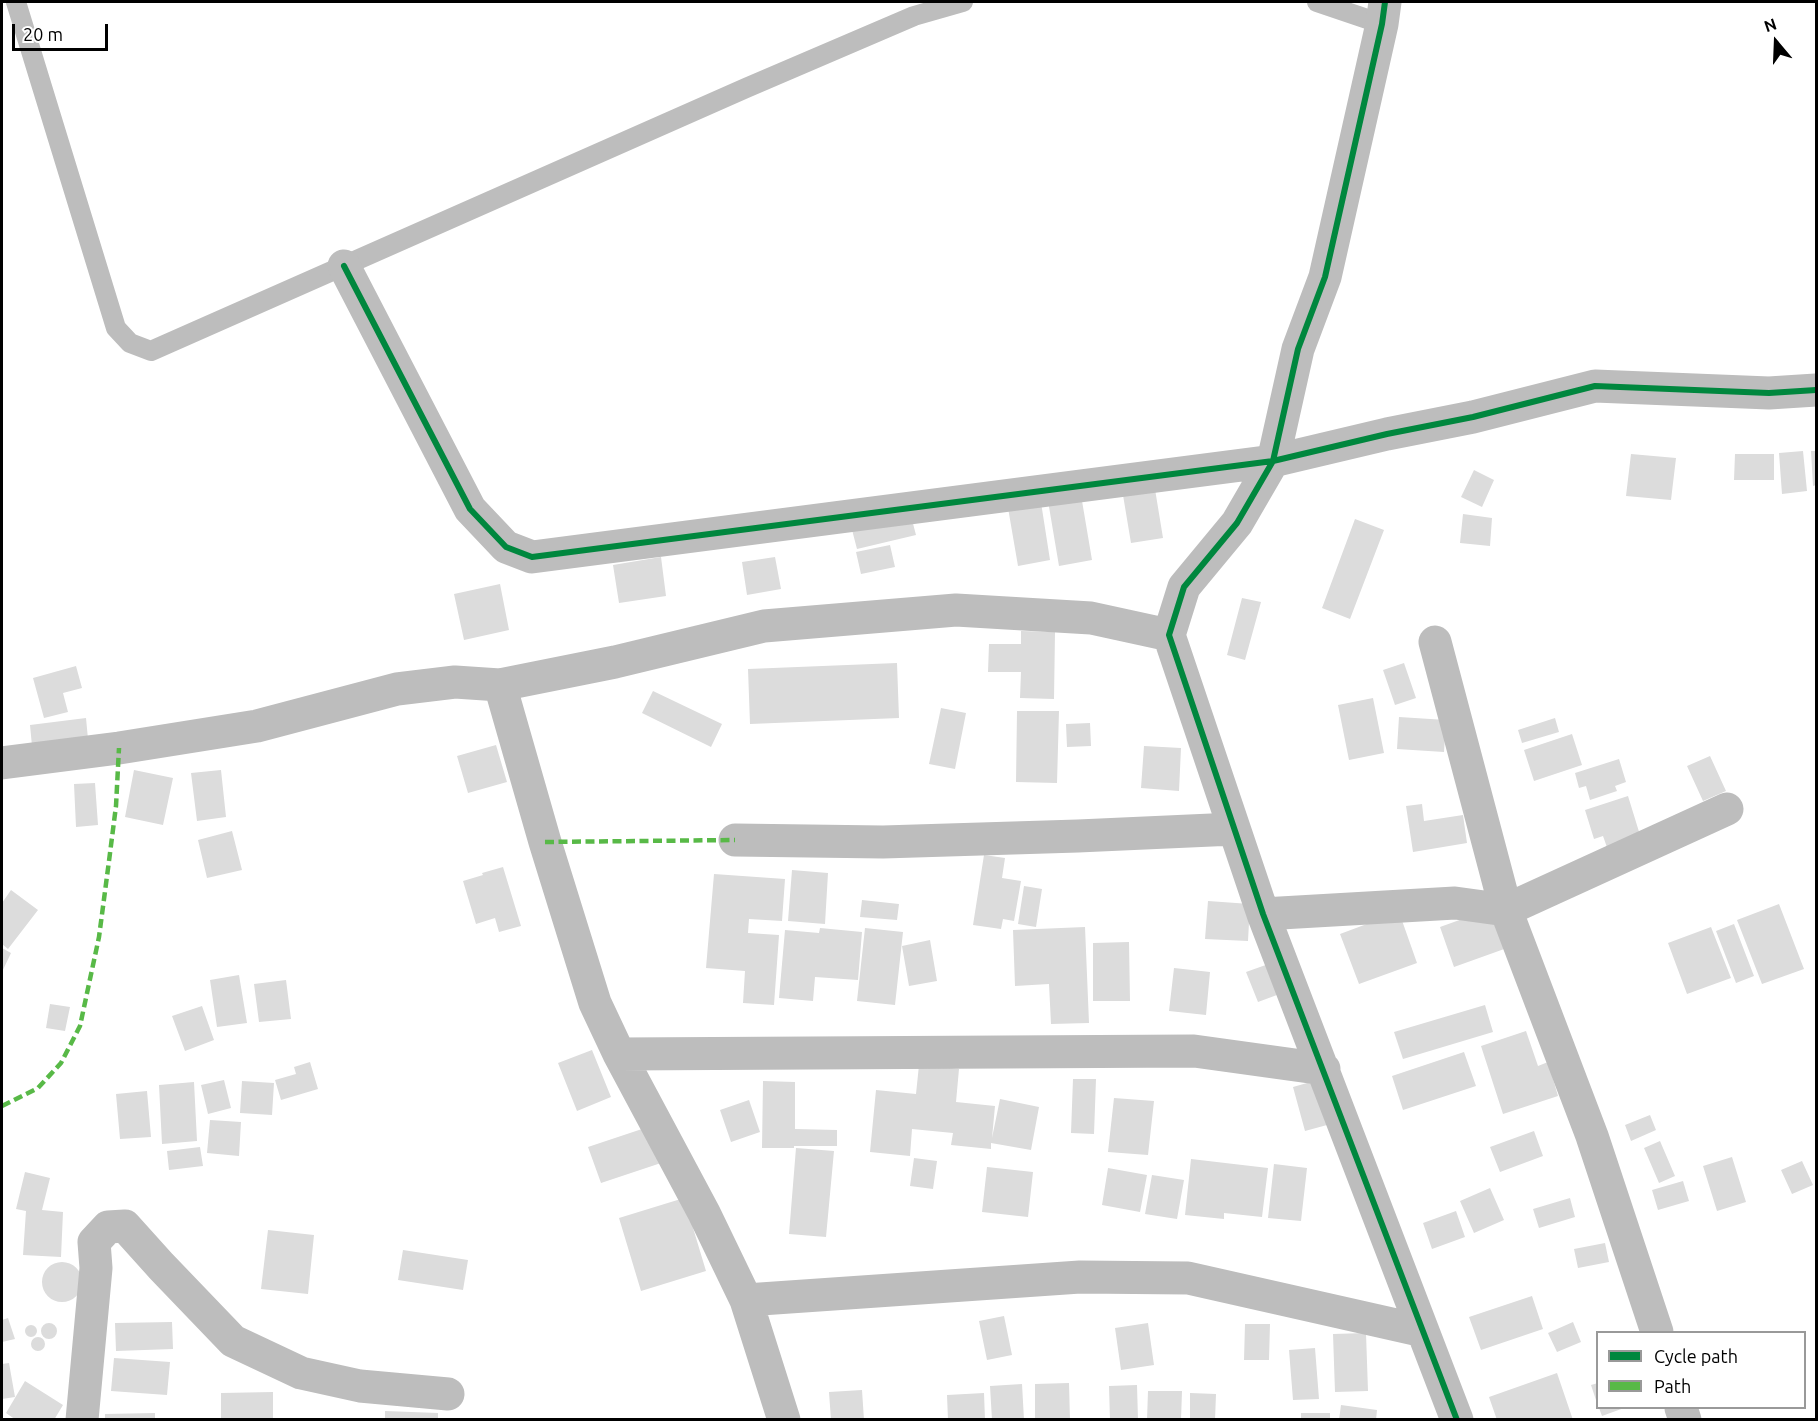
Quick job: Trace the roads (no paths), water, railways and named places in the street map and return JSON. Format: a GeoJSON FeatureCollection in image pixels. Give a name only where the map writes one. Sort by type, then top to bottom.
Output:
{"type":"FeatureCollection","features":[{"type":"Feature","properties":{"kind":"street"},"geometry":{"type":"LineString","coordinates":[[1384,13],[1325,277],[1298,349],[1273,461],[1237,523],[1184,587],[1169,635],[1263,914],[1457,1419]]}},
{"type":"Feature","properties":{"kind":"street"},"geometry":{"type":"LineString","coordinates":[[344,266],[470,509],[506,547],[532,557],[1273,461],[1387,434],[1473,417],[1595,386],[1769,393],[1816,390]]}},
{"type":"Feature","properties":{"kind":"street"},"geometry":{"type":"LineString","coordinates":[[2,763],[119,748],[257,726],[397,689],[455,682],[500,685],[615,662],[764,626],[956,610],[1091,618],[1169,635]]}},
{"type":"Feature","properties":{"kind":"street"},"geometry":{"type":"LineString","coordinates":[[1436,642],[1506,910],[1592,1136],[1657,1331]]}},
{"type":"Feature","properties":{"kind":"street"},"geometry":{"type":"LineString","coordinates":[[500,685],[545,842],[595,1003],[619,1054],[704,1213],[746,1300],[784,1419]]}},
{"type":"Feature","properties":{"kind":"street"},"geometry":{"type":"LineString","coordinates":[[1263,914],[1455,903],[1506,910],[1728,809]]}},
{"type":"Feature","properties":{"kind":"street"},"geometry":{"type":"LineString","coordinates":[[735,840],[883,842],[1234,829]]}},
{"type":"Feature","properties":{"kind":"street"},"geometry":{"type":"LineString","coordinates":[[619,1054],[1194,1051],[1324,1068]]}},
{"type":"Feature","properties":{"kind":"street"},"geometry":{"type":"LineString","coordinates":[[82,1419],[96,1268],[93,1242],[108,1227],[125,1226],[160,1266],[234,1341],[301,1373],[360,1386],[448,1394]]}},
{"type":"Feature","properties":{"kind":"street"},"geometry":{"type":"LineString","coordinates":[[746,1300],[1080,1277],[1188,1278],[1423,1331]]}},
{"type":"Feature","properties":{"kind":"lane"},"geometry":{"type":"LineString","coordinates":[[16,2],[116,328],[130,343],[151,351],[767,79],[914,16],[963,2]]}},
{"type":"Feature","properties":{"kind":"lane"},"geometry":{"type":"LineString","coordinates":[[1317,2],[1384,13]]}}]}
